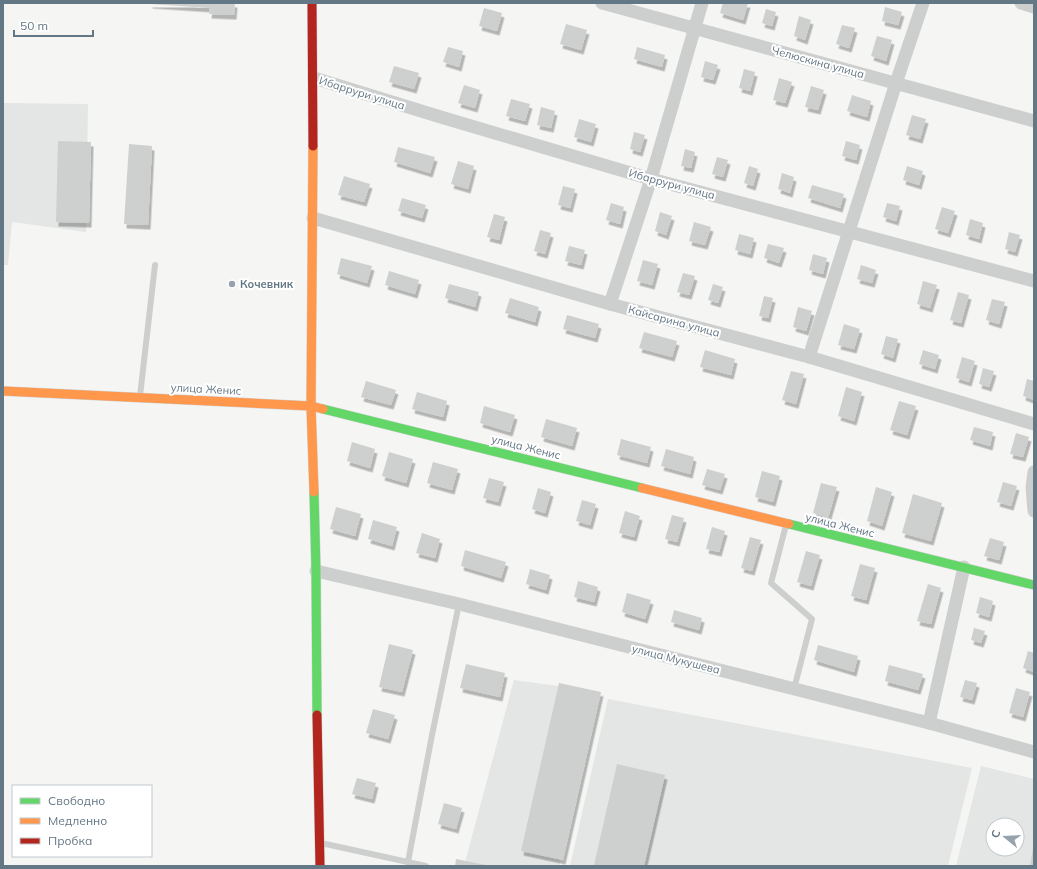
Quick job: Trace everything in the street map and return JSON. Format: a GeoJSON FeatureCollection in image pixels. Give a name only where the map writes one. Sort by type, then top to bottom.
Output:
{"type":"FeatureCollection","features":[{"type":"Feature","properties":{"kind":"street"},"geometry":{"type":"LineString","coordinates":[[312,3],[314,78],[311,406],[316,571],[320,866]]}},
{"type":"Feature","properties":{"kind":"street","name":"Челюскина улица"},"geometry":{"type":"LineString","coordinates":[[602,3],[1034,121]]}},
{"type":"Feature","properties":{"kind":"street"},"geometry":{"type":"LineString","coordinates":[[610,304],[651,179],[702,3]]}},
{"type":"Feature","properties":{"kind":"street"},"geometry":{"type":"LineString","coordinates":[[809,357],[848,231],[923,3]]}},
{"type":"Feature","properties":{"kind":"street"},"geometry":{"type":"LineString","coordinates":[[1021,3],[1034,7]]}},
{"type":"Feature","properties":{"kind":"street","name":"Ибаррури улица"},"geometry":{"type":"LineString","coordinates":[[314,78],[651,179],[1034,281]]}},
{"type":"Feature","properties":{"kind":"street","name":"Кайсарина улица"},"geometry":{"type":"LineString","coordinates":[[313,218],[610,304],[809,357],[1034,424]]}},
{"type":"Feature","properties":{"kind":"street","name":"улица Женис"},"geometry":{"type":"LineString","coordinates":[[3,391],[311,406],[1034,585]]}},
{"type":"Feature","properties":{"kind":"street"},"geometry":{"type":"LineString","coordinates":[[1034,472],[1032,487],[1034,511]]}},
{"type":"Feature","properties":{"kind":"street"},"geometry":{"type":"LineString","coordinates":[[929,723],[964,568]]}},
{"type":"Feature","properties":{"kind":"street","name":"улица Мукушева"},"geometry":{"type":"LineString","coordinates":[[316,571],[459,604],[929,723],[1034,752]]}},
{"type":"Feature","properties":{"kind":"lane"},"geometry":{"type":"LineString","coordinates":[[140,398],[154,265]]}},
{"type":"Feature","properties":{"kind":"lane"},"geometry":{"type":"LineString","coordinates":[[787,524],[772,583],[812,619],[794,689]]}},
{"type":"Feature","properties":{"kind":"lane"},"geometry":{"type":"LineString","coordinates":[[408,862],[459,604]]}},
{"type":"Feature","properties":{"kind":"lane"},"geometry":{"type":"LineString","coordinates":[[319,842],[426,866]]}},
{"type":"Feature","properties":{"kind":"shaded area"},"geometry":{"type":"Polygon","coordinates":[[[3,103],[88,104],[86,232],[12,222],[8,265],[3,265],[3,103]]]}},
{"type":"Feature","properties":{"kind":"shaded area"},"geometry":{"type":"Polygon","coordinates":[[[514,680],[601,692],[559,866],[464,866],[514,680]]]}},
{"type":"Feature","properties":{"kind":"shaded area"},"geometry":{"type":"Polygon","coordinates":[[[608,699],[972,768],[948,866],[570,866],[608,699]]]}},
{"type":"Feature","properties":{"kind":"shaded area"},"geometry":{"type":"Polygon","coordinates":[[[981,766],[1034,779],[1034,866],[956,866],[981,766]]]}},
{"type":"Feature","properties":{"kind":"building"},"geometry":{"type":"Polygon","coordinates":[[[150,3],[235,3],[234,15],[209,14],[210,8],[150,3]]]}},
{"type":"Feature","properties":{"kind":"building"},"geometry":{"type":"Polygon","coordinates":[[[723,3],[748,3],[743,20],[720,13],[723,3]]]}},
{"type":"Feature","properties":{"kind":"building"},"geometry":{"type":"Polygon","coordinates":[[[885,7],[902,12],[898,25],[882,21],[885,7]]]}},
{"type":"Feature","properties":{"kind":"building"},"geometry":{"type":"Polygon","coordinates":[[[484,8],[502,13],[497,31],[479,26],[484,8]]]}},
{"type":"Feature","properties":{"kind":"building"},"geometry":{"type":"Polygon","coordinates":[[[766,9],[776,12],[772,26],[762,23],[766,9]]]}},
{"type":"Feature","properties":{"kind":"building"},"geometry":{"type":"Polygon","coordinates":[[[799,16],[811,20],[805,40],[794,36],[799,16]]]}},
{"type":"Feature","properties":{"kind":"building"},"geometry":{"type":"Polygon","coordinates":[[[566,24],[587,30],[581,50],[560,44],[566,24]]]}},
{"type":"Feature","properties":{"kind":"building"},"geometry":{"type":"Polygon","coordinates":[[[842,25],[855,28],[849,48],[836,44],[842,25]]]}},
{"type":"Feature","properties":{"kind":"building"},"geometry":{"type":"Polygon","coordinates":[[[877,36],[892,40],[886,61],[871,56],[877,36]]]}},
{"type":"Feature","properties":{"kind":"building"},"geometry":{"type":"Polygon","coordinates":[[[448,47],[463,51],[459,67],[443,62],[448,47]]]}},
{"type":"Feature","properties":{"kind":"building"},"geometry":{"type":"Polygon","coordinates":[[[637,47],[665,55],[662,67],[634,59],[637,47]]]}},
{"type":"Feature","properties":{"kind":"building"},"geometry":{"type":"Polygon","coordinates":[[[705,61],[718,65],[713,80],[701,77],[705,61]]]}},
{"type":"Feature","properties":{"kind":"building"},"geometry":{"type":"Polygon","coordinates":[[[394,66],[419,73],[414,89],[389,82],[394,66]]]}},
{"type":"Feature","properties":{"kind":"building"},"geometry":{"type":"Polygon","coordinates":[[[744,69],[755,72],[750,91],[739,88],[744,69]]]}},
{"type":"Feature","properties":{"kind":"building"},"geometry":{"type":"Polygon","coordinates":[[[779,78],[792,82],[785,103],[773,100],[779,78]]]}},
{"type":"Feature","properties":{"kind":"building"},"geometry":{"type":"Polygon","coordinates":[[[464,85],[480,90],[475,108],[458,103],[464,85]]]}},
{"type":"Feature","properties":{"kind":"building"},"geometry":{"type":"Polygon","coordinates":[[[811,86],[824,90],[818,110],[805,107],[811,86]]]}},
{"type":"Feature","properties":{"kind":"building"},"geometry":{"type":"Polygon","coordinates":[[[852,95],[871,101],[867,117],[847,111],[852,95]]]}},
{"type":"Feature","properties":{"kind":"building"},"geometry":{"type":"Polygon","coordinates":[[[511,99],[530,104],[525,121],[506,116],[511,99]]]}},
{"type":"Feature","properties":{"kind":"building"},"geometry":{"type":"Polygon","coordinates":[[[541,107],[555,111],[551,128],[537,125],[541,107]]]}},
{"type":"Feature","properties":{"kind":"building"},"geometry":{"type":"Polygon","coordinates":[[[912,115],[926,119],[920,139],[906,135],[912,115]]]}},
{"type":"Feature","properties":{"kind":"building"},"geometry":{"type":"Polygon","coordinates":[[[579,119],[596,124],[591,142],[574,137],[579,119]]]}},
{"type":"Feature","properties":{"kind":"building"},"geometry":{"type":"Polygon","coordinates":[[[634,132],[645,135],[640,152],[630,149],[634,132]]]}},
{"type":"Feature","properties":{"kind":"building"},"geometry":{"type":"Polygon","coordinates":[[[58,141],[91,142],[89,223],[56,222],[58,141]]]}},
{"type":"Feature","properties":{"kind":"building"},"geometry":{"type":"Polygon","coordinates":[[[846,141],[860,145],[856,160],[842,156],[846,141]]]}},
{"type":"Feature","properties":{"kind":"building"},"geometry":{"type":"Polygon","coordinates":[[[129,144],[152,146],[148,225],[124,224],[129,144]]]}},
{"type":"Feature","properties":{"kind":"building"},"geometry":{"type":"Polygon","coordinates":[[[398,147],[435,157],[430,173],[394,162],[398,147]]]}},
{"type":"Feature","properties":{"kind":"building"},"geometry":{"type":"Polygon","coordinates":[[[685,149],[695,152],[691,168],[681,166],[685,149]]]}},
{"type":"Feature","properties":{"kind":"building"},"geometry":{"type":"Polygon","coordinates":[[[717,157],[728,160],[723,177],[712,174],[717,157]]]}},
{"type":"Feature","properties":{"kind":"building"},"geometry":{"type":"Polygon","coordinates":[[[458,161],[474,166],[468,189],[451,184],[458,161]]]}},
{"type":"Feature","properties":{"kind":"building"},"geometry":{"type":"Polygon","coordinates":[[[749,166],[758,169],[753,186],[744,183],[749,166]]]}},
{"type":"Feature","properties":{"kind":"building"},"geometry":{"type":"Polygon","coordinates":[[[907,166],[923,171],[919,185],[903,180],[907,166]]]}},
{"type":"Feature","properties":{"kind":"building"},"geometry":{"type":"Polygon","coordinates":[[[782,173],[794,177],[790,193],[778,189],[782,173]]]}},
{"type":"Feature","properties":{"kind":"building"},"geometry":{"type":"Polygon","coordinates":[[[344,176],[370,184],[364,202],[338,195],[344,176]]]}},
{"type":"Feature","properties":{"kind":"building"},"geometry":{"type":"Polygon","coordinates":[[[812,185],[844,194],[840,208],[808,198],[812,185]]]}},
{"type":"Feature","properties":{"kind":"building"},"geometry":{"type":"Polygon","coordinates":[[[563,186],[575,189],[570,208],[558,205],[563,186]]]}},
{"type":"Feature","properties":{"kind":"building"},"geometry":{"type":"Polygon","coordinates":[[[402,198],[426,205],[422,218],[398,211],[402,198]]]}},
{"type":"Feature","properties":{"kind":"building"},"geometry":{"type":"Polygon","coordinates":[[[611,203],[624,207],[620,224],[606,220],[611,203]]]}},
{"type":"Feature","properties":{"kind":"building"},"geometry":{"type":"Polygon","coordinates":[[[887,203],[900,206],[896,221],[883,217],[887,203]]]}},
{"type":"Feature","properties":{"kind":"building"},"geometry":{"type":"Polygon","coordinates":[[[942,207],[955,211],[948,233],[935,229],[942,207]]]}},
{"type":"Feature","properties":{"kind":"building"},"geometry":{"type":"Polygon","coordinates":[[[660,212],[672,216],[666,235],[655,231],[660,212]]]}},
{"type":"Feature","properties":{"kind":"building"},"geometry":{"type":"Polygon","coordinates":[[[494,214],[505,217],[499,240],[487,237],[494,214]]]}},
{"type":"Feature","properties":{"kind":"building"},"geometry":{"type":"Polygon","coordinates":[[[970,219],[983,223],[979,239],[966,235],[970,219]]]}},
{"type":"Feature","properties":{"kind":"building"},"geometry":{"type":"Polygon","coordinates":[[[694,222],[711,227],[705,245],[689,241],[694,222]]]}},
{"type":"Feature","properties":{"kind":"building"},"geometry":{"type":"Polygon","coordinates":[[[540,230],[551,233],[545,254],[534,251],[540,230]]]}},
{"type":"Feature","properties":{"kind":"building"},"geometry":{"type":"Polygon","coordinates":[[[1009,232],[1020,235],[1015,252],[1005,249],[1009,232]]]}},
{"type":"Feature","properties":{"kind":"building"},"geometry":{"type":"Polygon","coordinates":[[[739,234],[754,238],[750,254],[735,250],[739,234]]]}},
{"type":"Feature","properties":{"kind":"building"},"geometry":{"type":"Polygon","coordinates":[[[768,244],[784,248],[779,263],[764,258],[768,244]]]}},
{"type":"Feature","properties":{"kind":"building"},"geometry":{"type":"Polygon","coordinates":[[[569,246],[585,250],[581,265],[565,261],[569,246]]]}},
{"type":"Feature","properties":{"kind":"building"},"geometry":{"type":"Polygon","coordinates":[[[813,254],[827,258],[823,274],[809,270],[813,254]]]}},
{"type":"Feature","properties":{"kind":"building"},"geometry":{"type":"Polygon","coordinates":[[[341,258],[372,266],[367,283],[337,274],[341,258]]]}},
{"type":"Feature","properties":{"kind":"building"},"geometry":{"type":"Polygon","coordinates":[[[643,260],[658,264],[652,285],[637,281],[643,260]]]}},
{"type":"Feature","properties":{"kind":"building"},"geometry":{"type":"Polygon","coordinates":[[[861,265],[876,270],[872,283],[857,279],[861,265]]]}},
{"type":"Feature","properties":{"kind":"building"},"geometry":{"type":"Polygon","coordinates":[[[389,271],[419,280],[415,294],[385,285],[389,271]]]}},
{"type":"Feature","properties":{"kind":"building"},"geometry":{"type":"Polygon","coordinates":[[[683,273],[695,276],[689,295],[677,292],[683,273]]]}},
{"type":"Feature","properties":{"kind":"building"},"geometry":{"type":"Polygon","coordinates":[[[923,281],[937,285],[930,308],[917,304],[923,281]]]}},
{"type":"Feature","properties":{"kind":"building"},"geometry":{"type":"Polygon","coordinates":[[[449,284],[479,292],[475,307],[445,298],[449,284]]]}},
{"type":"Feature","properties":{"kind":"building"},"geometry":{"type":"Polygon","coordinates":[[[713,284],[723,287],[718,303],[708,300],[713,284]]]}},
{"type":"Feature","properties":{"kind":"building"},"geometry":{"type":"Polygon","coordinates":[[[958,292],[969,295],[961,323],[950,320],[958,292]]]}},
{"type":"Feature","properties":{"kind":"building"},"geometry":{"type":"Polygon","coordinates":[[[764,296],[773,298],[768,318],[759,316],[764,296]]]}},
{"type":"Feature","properties":{"kind":"building"},"geometry":{"type":"Polygon","coordinates":[[[510,298],[539,307],[535,322],[505,313],[510,298]]]}},
{"type":"Feature","properties":{"kind":"building"},"geometry":{"type":"Polygon","coordinates":[[[992,299],[1005,302],[999,324],[986,320],[992,299]]]}},
{"type":"Feature","properties":{"kind":"building"},"geometry":{"type":"Polygon","coordinates":[[[798,307],[812,311],[806,331],[793,327],[798,307]]]}},
{"type":"Feature","properties":{"kind":"building"},"geometry":{"type":"Polygon","coordinates":[[[567,315],[599,324],[595,338],[563,329],[567,315]]]}},
{"type":"Feature","properties":{"kind":"building"},"geometry":{"type":"Polygon","coordinates":[[[844,324],[860,329],[854,349],[838,345],[844,324]]]}},
{"type":"Feature","properties":{"kind":"building"},"geometry":{"type":"Polygon","coordinates":[[[644,332],[677,341],[672,357],[639,348],[644,332]]]}},
{"type":"Feature","properties":{"kind":"building"},"geometry":{"type":"Polygon","coordinates":[[[886,336],[898,339],[893,358],[881,354],[886,336]]]}},
{"type":"Feature","properties":{"kind":"building"},"geometry":{"type":"Polygon","coordinates":[[[705,350],[735,359],[731,375],[700,367],[705,350]]]}},
{"type":"Feature","properties":{"kind":"building"},"geometry":{"type":"Polygon","coordinates":[[[923,350],[939,355],[935,369],[919,364],[923,350]]]}},
{"type":"Feature","properties":{"kind":"building"},"geometry":{"type":"Polygon","coordinates":[[[962,357],[975,361],[969,382],[956,378],[962,357]]]}},
{"type":"Feature","properties":{"kind":"building"},"geometry":{"type":"Polygon","coordinates":[[[983,368],[994,371],[989,387],[979,384],[983,368]]]}},
{"type":"Feature","properties":{"kind":"building"},"geometry":{"type":"Polygon","coordinates":[[[791,371],[804,374],[796,404],[782,400],[791,371]]]}},
{"type":"Feature","properties":{"kind":"building"},"geometry":{"type":"Polygon","coordinates":[[[1027,379],[1034,381],[1034,400],[1023,396],[1027,379]]]}},
{"type":"Feature","properties":{"kind":"building"},"geometry":{"type":"Polygon","coordinates":[[[366,381],[396,390],[391,405],[361,397],[366,381]]]}},
{"type":"Feature","properties":{"kind":"building"},"geometry":{"type":"Polygon","coordinates":[[[846,387],[862,392],[854,421],[838,416],[846,387]]]}},
{"type":"Feature","properties":{"kind":"building"},"geometry":{"type":"Polygon","coordinates":[[[417,392],[447,401],[443,417],[412,409],[417,392]]]}},
{"type":"Feature","properties":{"kind":"building"},"geometry":{"type":"Polygon","coordinates":[[[899,401],[916,406],[907,435],[890,430],[899,401]]]}},
{"type":"Feature","properties":{"kind":"building"},"geometry":{"type":"Polygon","coordinates":[[[484,406],[515,415],[510,432],[480,423],[484,406]]]}},
{"type":"Feature","properties":{"kind":"building"},"geometry":{"type":"Polygon","coordinates":[[[546,419],[577,428],[572,446],[541,437],[546,419]]]}},
{"type":"Feature","properties":{"kind":"building"},"geometry":{"type":"Polygon","coordinates":[[[974,427],[993,432],[990,446],[970,440],[974,427]]]}},
{"type":"Feature","properties":{"kind":"building"},"geometry":{"type":"Polygon","coordinates":[[[1016,433],[1029,437],[1023,457],[1010,454],[1016,433]]]}},
{"type":"Feature","properties":{"kind":"building"},"geometry":{"type":"Polygon","coordinates":[[[621,439],[651,447],[647,463],[617,455],[621,439]]]}},
{"type":"Feature","properties":{"kind":"building"},"geometry":{"type":"Polygon","coordinates":[[[352,442],[375,449],[370,468],[347,461],[352,442]]]}},
{"type":"Feature","properties":{"kind":"building"},"geometry":{"type":"Polygon","coordinates":[[[666,449],[694,457],[690,474],[661,466],[666,449]]]}},
{"type":"Feature","properties":{"kind":"building"},"geometry":{"type":"Polygon","coordinates":[[[389,452],[413,459],[406,483],[382,476],[389,452]]]}},
{"type":"Feature","properties":{"kind":"building"},"geometry":{"type":"Polygon","coordinates":[[[433,462],[458,469],[452,490],[427,483],[433,462]]]}},
{"type":"Feature","properties":{"kind":"building"},"geometry":{"type":"Polygon","coordinates":[[[707,469],[725,474],[720,490],[702,485],[707,469]]]}},
{"type":"Feature","properties":{"kind":"building"},"geometry":{"type":"Polygon","coordinates":[[[762,471],[780,476],[773,502],[755,497],[762,471]]]}},
{"type":"Feature","properties":{"kind":"building"},"geometry":{"type":"Polygon","coordinates":[[[489,478],[504,482],[498,502],[483,498],[489,478]]]}},
{"type":"Feature","properties":{"kind":"building"},"geometry":{"type":"Polygon","coordinates":[[[1003,482],[1017,486],[1011,506],[997,502],[1003,482]]]}},
{"type":"Feature","properties":{"kind":"building"},"geometry":{"type":"Polygon","coordinates":[[[821,483],[837,487],[828,518],[813,513],[821,483]]]}},
{"type":"Feature","properties":{"kind":"building"},"geometry":{"type":"Polygon","coordinates":[[[876,487],[892,492],[882,526],[867,521],[876,487]]]}},
{"type":"Feature","properties":{"kind":"building"},"geometry":{"type":"Polygon","coordinates":[[[538,488],[551,492],[545,513],[532,509],[538,488]]]}},
{"type":"Feature","properties":{"kind":"building"},"geometry":{"type":"Polygon","coordinates":[[[913,494],[942,503],[931,541],[902,533],[913,494]]]}},
{"type":"Feature","properties":{"kind":"building"},"geometry":{"type":"Polygon","coordinates":[[[582,500],[596,504],[590,525],[576,521],[582,500]]]}},
{"type":"Feature","properties":{"kind":"building"},"geometry":{"type":"Polygon","coordinates":[[[336,507],[361,514],[355,536],[330,529],[336,507]]]}},
{"type":"Feature","properties":{"kind":"building"},"geometry":{"type":"Polygon","coordinates":[[[625,511],[640,516],[634,537],[619,533],[625,511]]]}},
{"type":"Feature","properties":{"kind":"building"},"geometry":{"type":"Polygon","coordinates":[[[672,515],[684,518],[677,542],[665,539],[672,515]]]}},
{"type":"Feature","properties":{"kind":"building"},"geometry":{"type":"Polygon","coordinates":[[[373,520],[397,527],[392,546],[368,539],[373,520]]]}},
{"type":"Feature","properties":{"kind":"building"},"geometry":{"type":"Polygon","coordinates":[[[712,527],[725,531],[719,552],[706,549],[712,527]]]}},
{"type":"Feature","properties":{"kind":"building"},"geometry":{"type":"Polygon","coordinates":[[[422,533],[440,539],[435,558],[416,553],[422,533]]]}},
{"type":"Feature","properties":{"kind":"building"},"geometry":{"type":"Polygon","coordinates":[[[750,537],[761,540],[752,571],[741,568],[750,537]]]}},
{"type":"Feature","properties":{"kind":"building"},"geometry":{"type":"Polygon","coordinates":[[[990,538],[1004,542],[999,560],[984,556],[990,538]]]}},
{"type":"Feature","properties":{"kind":"building"},"geometry":{"type":"Polygon","coordinates":[[[465,550],[506,562],[501,578],[461,566],[465,550]]]}},
{"type":"Feature","properties":{"kind":"building"},"geometry":{"type":"Polygon","coordinates":[[[806,551],[820,555],[811,586],[797,582],[806,551]]]}},
{"type":"Feature","properties":{"kind":"building"},"geometry":{"type":"Polygon","coordinates":[[[860,564],[875,568],[866,600],[851,596],[860,564]]]}},
{"type":"Feature","properties":{"kind":"building"},"geometry":{"type":"Polygon","coordinates":[[[530,569],[550,575],[546,590],[526,584],[530,569]]]}},
{"type":"Feature","properties":{"kind":"building"},"geometry":{"type":"Polygon","coordinates":[[[578,581],[598,587],[594,602],[574,597],[578,581]]]}},
{"type":"Feature","properties":{"kind":"building"},"geometry":{"type":"Polygon","coordinates":[[[928,584],[941,588],[931,624],[917,621],[928,584]]]}},
{"type":"Feature","properties":{"kind":"building"},"geometry":{"type":"Polygon","coordinates":[[[627,593],[651,600],[645,619],[622,612],[627,593]]]}},
{"type":"Feature","properties":{"kind":"building"},"geometry":{"type":"Polygon","coordinates":[[[980,597],[993,601],[989,617],[976,613],[980,597]]]}},
{"type":"Feature","properties":{"kind":"building"},"geometry":{"type":"Polygon","coordinates":[[[674,610],[702,618],[699,630],[671,622],[674,610]]]}},
{"type":"Feature","properties":{"kind":"building"},"geometry":{"type":"Polygon","coordinates":[[[974,628],[985,631],[981,643],[971,640],[974,628]]]}},
{"type":"Feature","properties":{"kind":"building"},"geometry":{"type":"Polygon","coordinates":[[[389,644],[413,650],[402,692],[379,687],[389,644]]]}},
{"type":"Feature","properties":{"kind":"building"},"geometry":{"type":"Polygon","coordinates":[[[818,645],[858,656],[854,672],[814,660],[818,645]]]}},
{"type":"Feature","properties":{"kind":"building"},"geometry":{"type":"Polygon","coordinates":[[[1028,651],[1034,653],[1034,672],[1023,668],[1028,651]]]}},
{"type":"Feature","properties":{"kind":"building"},"geometry":{"type":"Polygon","coordinates":[[[466,664],[505,673],[500,697],[460,688],[466,664]]]}},
{"type":"Feature","properties":{"kind":"building"},"geometry":{"type":"Polygon","coordinates":[[[889,665],[923,674],[918,690],[885,681],[889,665]]]}},
{"type":"Feature","properties":{"kind":"building"},"geometry":{"type":"Polygon","coordinates":[[[965,680],[977,683],[972,700],[960,697],[965,680]]]}},
{"type":"Feature","properties":{"kind":"building"},"geometry":{"type":"Polygon","coordinates":[[[559,683],[601,692],[563,860],[521,851],[559,683]]]}},
{"type":"Feature","properties":{"kind":"building"},"geometry":{"type":"Polygon","coordinates":[[[1016,688],[1030,692],[1023,717],[1009,713],[1016,688]]]}},
{"type":"Feature","properties":{"kind":"building"},"geometry":{"type":"Polygon","coordinates":[[[373,709],[395,715],[388,739],[366,733],[373,709]]]}},
{"type":"Feature","properties":{"kind":"building"},"geometry":{"type":"Polygon","coordinates":[[[617,764],[665,775],[644,866],[594,865],[617,764]]]}},
{"type":"Feature","properties":{"kind":"building"},"geometry":{"type":"Polygon","coordinates":[[[357,778],[376,783],[372,799],[352,794],[357,778]]]}},
{"type":"Feature","properties":{"kind":"building"},"geometry":{"type":"Polygon","coordinates":[[[444,803],[462,808],[456,829],[438,824],[444,803]]]}},
{"type":"Feature","properties":{"kind":"building"},"geometry":{"type":"Polygon","coordinates":[[[1033,848],[1034,866],[1030,866],[1033,848]]]}},
{"type":"Feature","properties":{"kind":"building"},"geometry":{"type":"Polygon","coordinates":[[[456,859],[486,865],[455,866],[456,859]]]}},
{"type":"Feature","properties":{"kind":"traffic: fast"},"geometry":{"type":"LineString","coordinates":[[323,409],[642,488]]}},
{"type":"Feature","properties":{"kind":"traffic: fast"},"geometry":{"type":"LineString","coordinates":[[314,492],[317,715]]}},
{"type":"Feature","properties":{"kind":"traffic: fast"},"geometry":{"type":"LineString","coordinates":[[789,524],[1034,585]]}},
{"type":"Feature","properties":{"kind":"traffic: slow"},"geometry":{"type":"LineString","coordinates":[[313,146],[311,406],[314,492]]}},
{"type":"Feature","properties":{"kind":"traffic: slow"},"geometry":{"type":"LineString","coordinates":[[3,391],[311,406],[323,409]]}},
{"type":"Feature","properties":{"kind":"traffic: slow"},"geometry":{"type":"LineString","coordinates":[[642,488],[789,524]]}},
{"type":"Feature","properties":{"kind":"traffic: jam"},"geometry":{"type":"LineString","coordinates":[[312,3],[313,146]]}},
{"type":"Feature","properties":{"kind":"traffic: jam"},"geometry":{"type":"LineString","coordinates":[[317,715],[320,866]]}},
{"type":"Feature","properties":{"kind":"place","name":"Кочевник"},"geometry":{"type":"Point","coordinates":[232,284]}}]}
